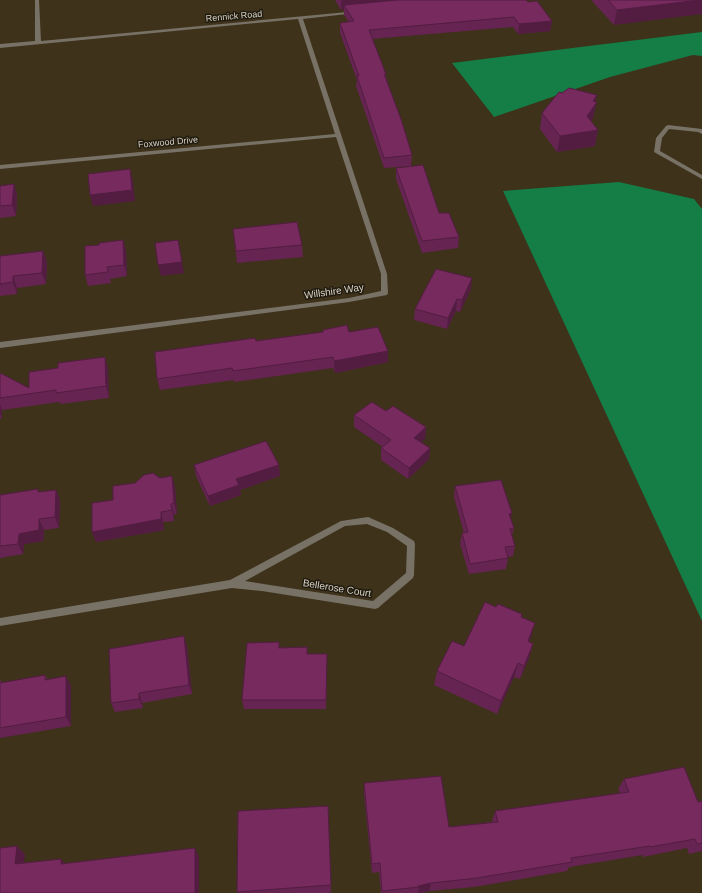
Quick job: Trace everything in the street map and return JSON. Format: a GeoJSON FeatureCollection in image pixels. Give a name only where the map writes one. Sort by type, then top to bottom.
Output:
{"type":"FeatureCollection","features":[{"type":"Feature","properties":{"kind":"street"},"geometry":{"type":"LineString","coordinates":[[38,0],[38,42]]}},
{"type":"Feature","properties":{"kind":"street","name":"Rennick Road"},"geometry":{"type":"LineString","coordinates":[[0,46],[361,11]]}},
{"type":"Feature","properties":{"kind":"street","name":"Willshire Way"},"geometry":{"type":"LineString","coordinates":[[0,344],[333,302],[385,293],[384,274],[300,18]]}},
{"type":"Feature","properties":{"kind":"street"},"geometry":{"type":"LineString","coordinates":[[702,132],[699,130],[668,127],[659,138],[657,152],[702,177]]}},
{"type":"Feature","properties":{"kind":"street","name":"Foxwood Drive"},"geometry":{"type":"LineString","coordinates":[[0,166],[338,135]]}},
{"type":"Feature","properties":{"kind":"street","name":"Bellerose Court"},"geometry":{"type":"LineString","coordinates":[[0,622],[232,584],[262,587],[375,605],[410,576],[411,544],[390,530],[368,520],[344,523],[232,584]]}},
{"type":"Feature","properties":{"kind":"green space"},"geometry":{"type":"Polygon","coordinates":[[[702,32],[702,56],[693,55],[610,77],[494,117],[452,63],[702,32]]]}},
{"type":"Feature","properties":{"kind":"green space"},"geometry":{"type":"Polygon","coordinates":[[[619,182],[694,199],[702,209],[702,621],[503,191],[619,182]]]}},
{"type":"Feature","properties":{"kind":"building"},"geometry":{"type":"Polygon","coordinates":[[[398,0],[537,1],[552,21],[519,24],[514,17],[369,30],[386,74],[384,74],[401,119],[412,155],[384,158],[357,76],[359,76],[340,23],[354,21],[344,5],[398,0]]]}},
{"type":"Feature","properties":{"kind":"building"},"geometry":{"type":"Polygon","coordinates":[[[608,0],[700,0],[617,10],[608,0]]]}},
{"type":"Feature","properties":{"kind":"building"},"geometry":{"type":"Polygon","coordinates":[[[569,88],[597,95],[593,101],[597,102],[587,116],[598,130],[560,136],[542,113],[559,92],[562,93],[569,88]]]}},
{"type":"Feature","properties":{"kind":"building"},"geometry":{"type":"Polygon","coordinates":[[[423,165],[439,213],[449,213],[459,237],[422,241],[396,168],[423,165]]]}},
{"type":"Feature","properties":{"kind":"building"},"geometry":{"type":"Polygon","coordinates":[[[130,169],[132,190],[90,195],[88,174],[130,169]]]}},
{"type":"Feature","properties":{"kind":"building"},"geometry":{"type":"Polygon","coordinates":[[[14,184],[12,205],[0,206],[0,186],[14,184]]]}},
{"type":"Feature","properties":{"kind":"building"},"geometry":{"type":"Polygon","coordinates":[[[297,222],[302,245],[236,251],[233,229],[297,222]]]}},
{"type":"Feature","properties":{"kind":"building"},"geometry":{"type":"Polygon","coordinates":[[[123,240],[124,265],[107,267],[108,272],[85,275],[85,246],[123,240]]]}},
{"type":"Feature","properties":{"kind":"building"},"geometry":{"type":"Polygon","coordinates":[[[178,240],[182,262],[158,265],[155,243],[178,240]]]}},
{"type":"Feature","properties":{"kind":"building"},"geometry":{"type":"Polygon","coordinates":[[[43,251],[42,273],[13,276],[13,282],[0,284],[0,256],[43,251]]]}},
{"type":"Feature","properties":{"kind":"building"},"geometry":{"type":"Polygon","coordinates":[[[436,269],[472,278],[462,300],[457,299],[448,318],[415,309],[436,269]]]}},
{"type":"Feature","properties":{"kind":"building"},"geometry":{"type":"Polygon","coordinates":[[[347,325],[349,332],[378,327],[388,351],[334,361],[333,357],[233,371],[232,368],[157,379],[155,352],[255,338],[256,341],[323,332],[323,330],[347,325]]]}},
{"type":"Feature","properties":{"kind":"building"},"geometry":{"type":"Polygon","coordinates":[[[105,357],[106,386],[56,393],[56,390],[0,398],[0,373],[29,388],[29,372],[58,368],[58,363],[105,357]]]}},
{"type":"Feature","properties":{"kind":"building"},"geometry":{"type":"Polygon","coordinates":[[[372,402],[386,411],[393,406],[426,427],[414,438],[430,448],[409,468],[381,448],[391,440],[354,415],[372,402]]]}},
{"type":"Feature","properties":{"kind":"building"},"geometry":{"type":"Polygon","coordinates":[[[266,441],[279,465],[236,479],[239,485],[208,496],[194,465],[266,441]]]}},
{"type":"Feature","properties":{"kind":"building"},"geometry":{"type":"Polygon","coordinates":[[[153,473],[160,478],[172,476],[174,503],[171,504],[172,510],[161,512],[161,519],[92,532],[92,503],[113,500],[113,486],[135,483],[144,475],[153,473]]]}},
{"type":"Feature","properties":{"kind":"building"},"geometry":{"type":"Polygon","coordinates":[[[501,480],[512,513],[509,514],[514,528],[510,529],[515,546],[505,547],[508,558],[470,564],[462,533],[468,532],[455,486],[501,480]]]}},
{"type":"Feature","properties":{"kind":"building"},"geometry":{"type":"Polygon","coordinates":[[[38,489],[38,492],[56,490],[55,517],[39,519],[39,530],[19,534],[18,544],[0,546],[0,495],[38,489]]]}},
{"type":"Feature","properties":{"kind":"building"},"geometry":{"type":"Polygon","coordinates":[[[485,602],[496,607],[498,604],[522,614],[521,617],[535,623],[528,641],[533,644],[524,666],[518,663],[501,701],[437,671],[452,641],[464,646],[485,602]]]}},
{"type":"Feature","properties":{"kind":"building"},"geometry":{"type":"Polygon","coordinates":[[[184,636],[189,685],[139,693],[139,699],[111,703],[109,649],[184,636]]]}},
{"type":"Feature","properties":{"kind":"building"},"geometry":{"type":"Polygon","coordinates":[[[279,642],[279,648],[307,647],[307,654],[327,654],[326,700],[242,700],[247,643],[279,642]]]}},
{"type":"Feature","properties":{"kind":"building"},"geometry":{"type":"Polygon","coordinates":[[[45,675],[45,680],[66,676],[66,717],[0,728],[0,683],[45,675]]]}},
{"type":"Feature","properties":{"kind":"building"},"geometry":{"type":"Polygon","coordinates":[[[684,767],[698,802],[702,801],[702,843],[697,844],[695,839],[571,858],[572,862],[477,878],[431,883],[418,886],[419,887],[382,891],[380,863],[372,864],[364,783],[441,776],[449,827],[498,822],[495,811],[629,792],[624,779],[684,767]]]}},
{"type":"Feature","properties":{"kind":"building"},"geometry":{"type":"Polygon","coordinates":[[[328,806],[331,885],[237,892],[238,811],[328,806]]]}},
{"type":"Feature","properties":{"kind":"building"},"geometry":{"type":"Polygon","coordinates":[[[17,846],[15,864],[61,859],[61,864],[195,848],[195,893],[0,893],[0,848],[17,846]]]}}]}
